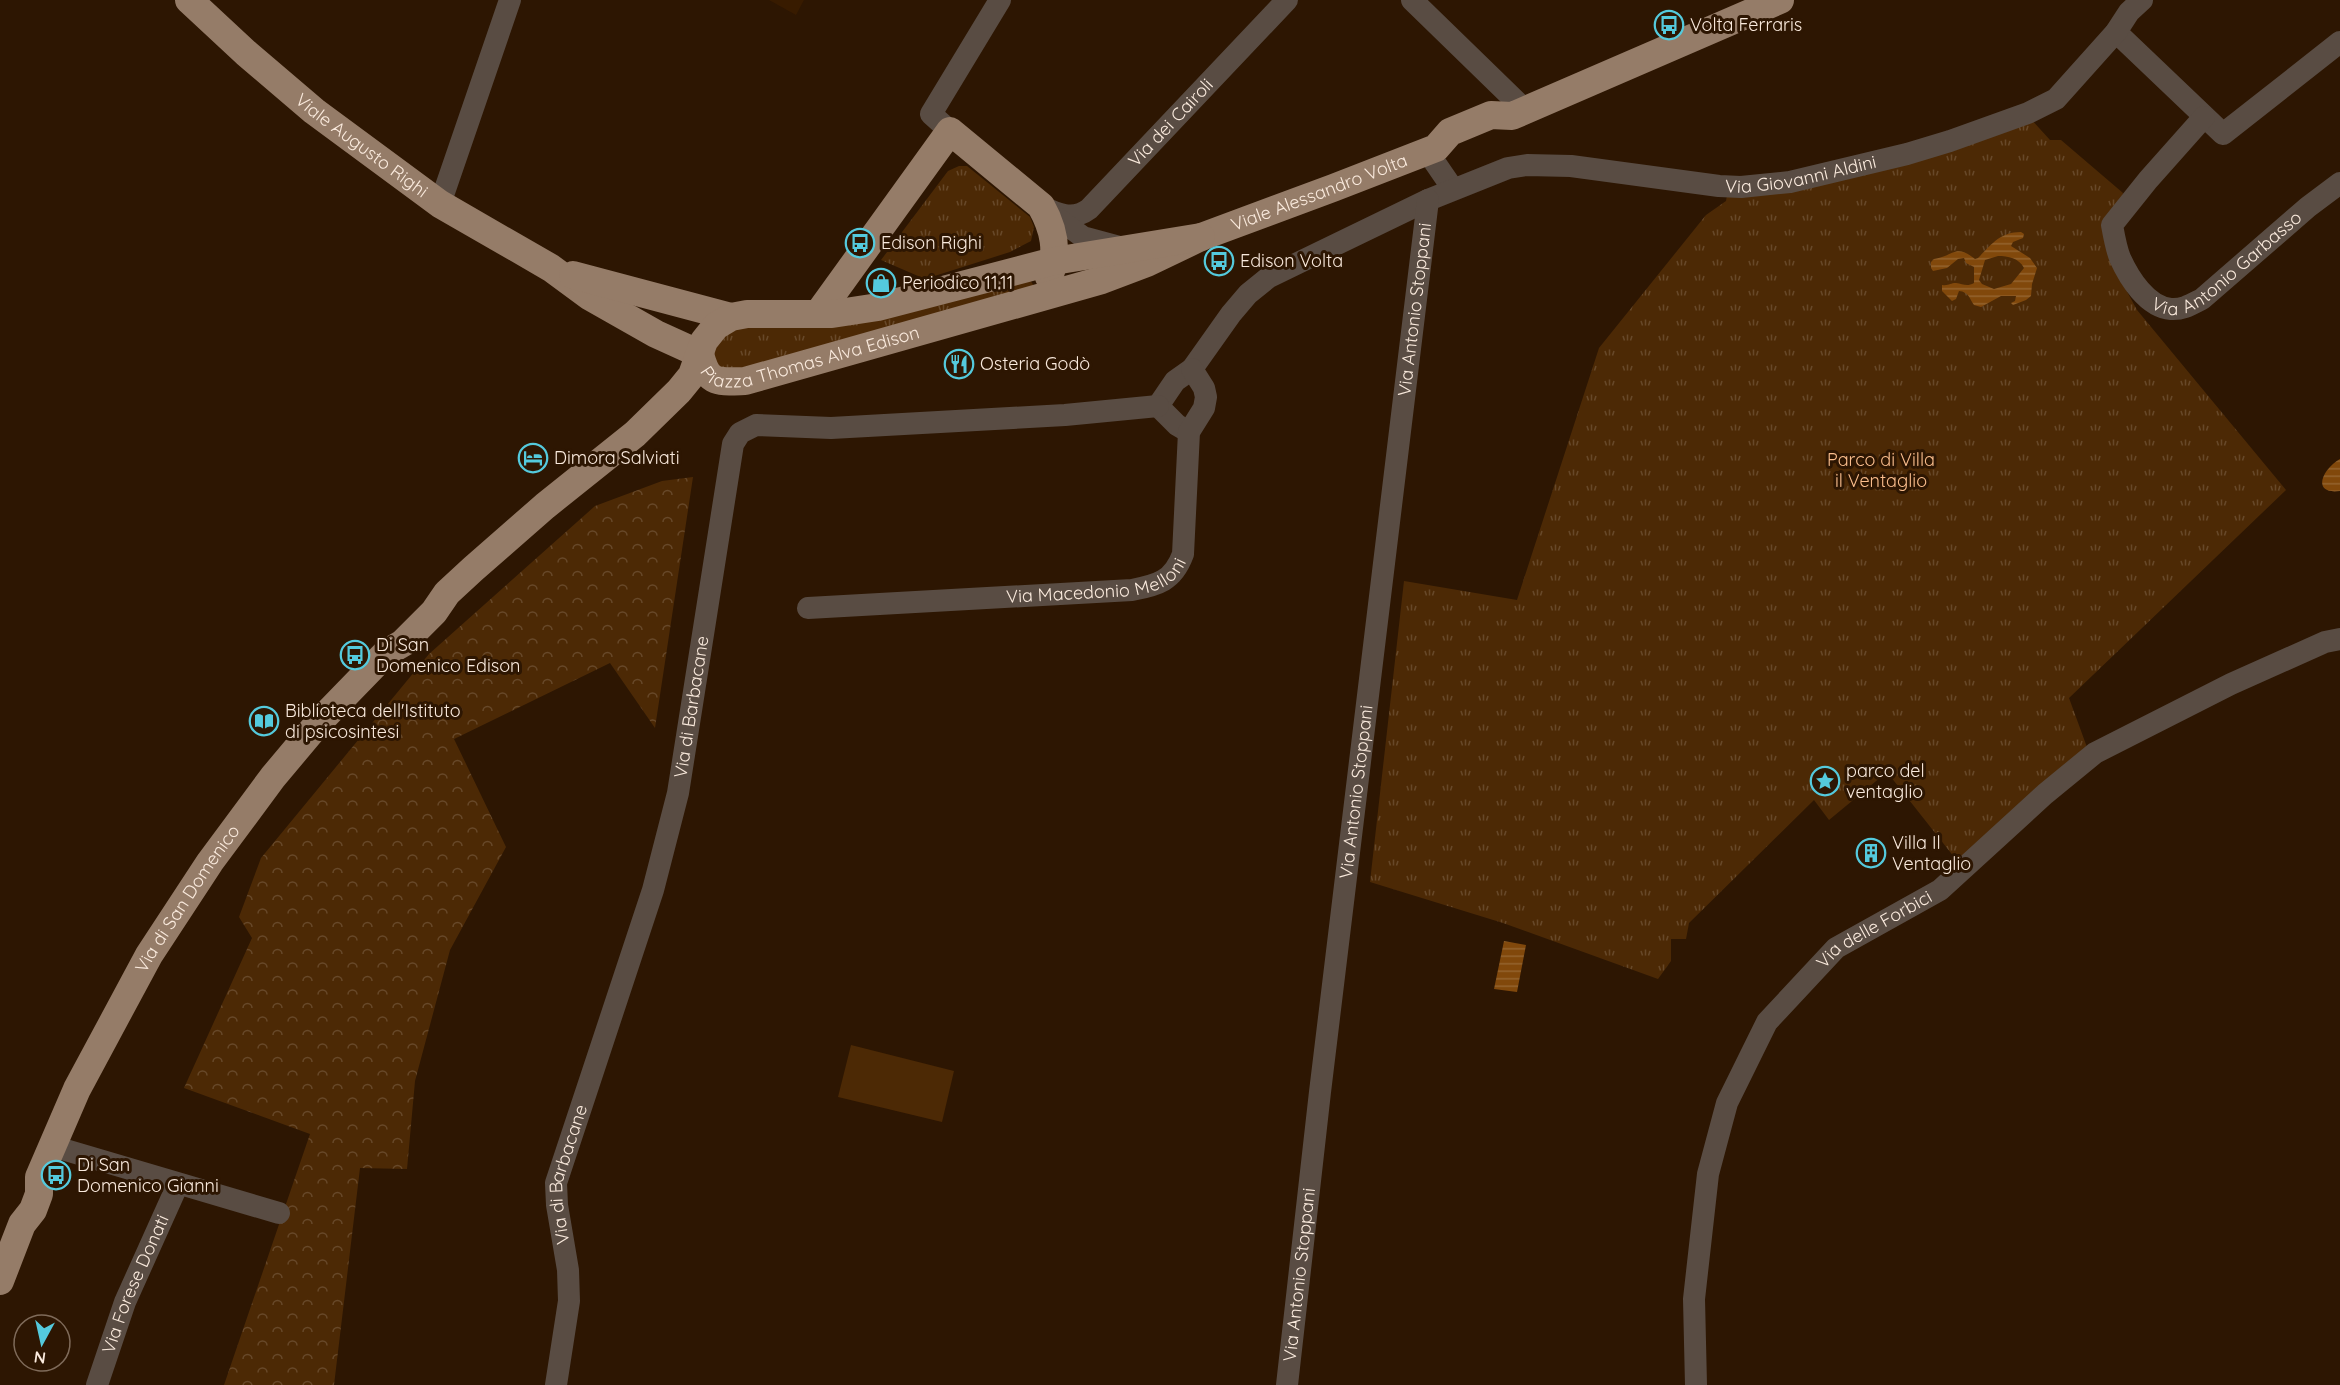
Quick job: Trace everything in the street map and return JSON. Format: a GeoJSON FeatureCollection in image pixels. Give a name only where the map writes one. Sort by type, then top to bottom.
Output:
{"type":"FeatureCollection","features":[{"type":"Feature","properties":{"kind":"main road","name":"Viale Augusto Righi"},"geometry":{"type":"LineString","coordinates":[[189,0],[307,105],[376,159],[440,204],[551,268],[598,301],[656,334],[700,354]]}},
{"type":"Feature","properties":{"kind":"main road","name":"Viale Alessandro Volta"},"geometry":{"type":"LineString","coordinates":[[1137,257],[1201,237],[1432,150],[1458,150],[1499,134],[1519,113],[1780,0]]}},
{"type":"Feature","properties":{"kind":"main road"},"geometry":{"type":"LineString","coordinates":[[940,123],[1041,206],[1052,229],[1054,261],[1047,280],[1032,301]]}},
{"type":"Feature","properties":{"kind":"main road","name":"Piazza Thomas Alva Edison"},"geometry":{"type":"LineString","coordinates":[[818,314],[940,123]]}},
{"type":"Feature","properties":{"kind":"main road","name":"Piazza Thomas Alva Edison"},"geometry":{"type":"LineString","coordinates":[[1137,257],[1102,280],[745,381],[716,380],[706,373],[700,354],[708,335],[716,326],[731,317],[758,314],[846,312],[888,305],[1054,261],[1137,257]]}},
{"type":"Feature","properties":{"kind":"main road","name":"Viale Augusto Righi"},"geometry":{"type":"LineString","coordinates":[[551,268],[731,317]]}},
{"type":"Feature","properties":{"kind":"main road","name":"Via di San Domenico"},"geometry":{"type":"LineString","coordinates":[[0,1281],[22,1224],[21,1204],[27,1188],[39,1177],[77,1089],[108,1029],[149,955],[188,894],[273,777],[320,722],[386,653],[403,643],[434,612],[447,593],[545,506],[636,434],[689,379],[700,354]]}},
{"type":"Feature","properties":{"kind":"main road","name":"Via di San Domenico"},"geometry":{"type":"LineString","coordinates":[[636,434],[706,393],[745,381]]}},
{"type":"Feature","properties":{"kind":"street"},"geometry":{"type":"LineString","coordinates":[[440,204],[510,0]]}},
{"type":"Feature","properties":{"kind":"street"},"geometry":{"type":"LineString","coordinates":[[940,123],[1000,0]]}},
{"type":"Feature","properties":{"kind":"street","name":"Via dei Cairoli"},"geometry":{"type":"LineString","coordinates":[[1041,206],[1055,213],[1071,216],[1089,209],[1287,0]]}},
{"type":"Feature","properties":{"kind":"street"},"geometry":{"type":"LineString","coordinates":[[1412,0],[1519,113]]}},
{"type":"Feature","properties":{"kind":"street","name":"Via Giovanni Aldini"},"geometry":{"type":"LineString","coordinates":[[1453,189],[1508,168],[1550,164],[1741,187],[1781,183],[1906,154],[2028,114],[2063,93],[2116,32],[2129,12],[2142,0]]}},
{"type":"Feature","properties":{"kind":"street"},"geometry":{"type":"LineString","coordinates":[[2116,32],[2223,134],[2340,42]]}},
{"type":"Feature","properties":{"kind":"street","name":"Via Antonio Garbasso"},"geometry":{"type":"LineString","coordinates":[[2204,117],[2112,225],[2119,257],[2138,288],[2152,302],[2162,307],[2184,308],[2202,299],[2308,207],[2340,183]]}},
{"type":"Feature","properties":{"kind":"street"},"geometry":{"type":"LineString","coordinates":[[1189,432],[1158,406],[1175,381],[1192,369],[1248,294],[1269,277],[1453,189],[1432,150]]}},
{"type":"Feature","properties":{"kind":"street","name":"Via Antonio Stoppani"},"geometry":{"type":"LineString","coordinates":[[1287,1385],[1320,1092],[1428,200]]}},
{"type":"Feature","properties":{"kind":"street"},"geometry":{"type":"LineString","coordinates":[[1041,206],[1083,237],[1137,257]]}},
{"type":"Feature","properties":{"kind":"street","name":"Via Macedonio Melloni"},"geometry":{"type":"LineString","coordinates":[[808,608],[1132,590],[1149,587],[1166,580],[1179,565],[1183,554],[1189,432],[1204,408],[1206,397],[1204,388],[1192,369]]}},
{"type":"Feature","properties":{"kind":"street","name":"Via di Barbacane"},"geometry":{"type":"LineString","coordinates":[[555,1385],[569,1301],[556,1183],[653,890],[678,793],[733,444],[740,433],[756,425],[831,428],[1065,415],[1158,406]]}},
{"type":"Feature","properties":{"kind":"street","name":"Via delle Forbici"},"geometry":{"type":"LineString","coordinates":[[1696,1385],[1694,1299],[1708,1174],[1727,1103],[1767,1022],[1836,948],[1940,890],[2045,794],[2096,753],[2231,684],[2325,642],[2340,639]]}},
{"type":"Feature","properties":{"kind":"street"},"geometry":{"type":"LineString","coordinates":[[52,1146],[279,1214]]}},
{"type":"Feature","properties":{"kind":"street","name":"Via Forese Donati"},"geometry":{"type":"LineString","coordinates":[[97,1385],[125,1302],[178,1184]]}},
{"type":"Feature","properties":{"kind":"shaded area"},"geometry":{"type":"Polygon","coordinates":[[[769,0],[804,0],[796,15],[769,0]]]}},
{"type":"Feature","properties":{"kind":"shaded area"},"geometry":{"type":"Polygon","coordinates":[[[2014,233],[2024,234],[2023,238],[2013,242],[2011,246],[2030,258],[2037,268],[2031,296],[2013,305],[2011,303],[2015,301],[2016,296],[2001,296],[1981,307],[1974,305],[1965,293],[1959,291],[1956,299],[1952,301],[1942,291],[1942,285],[1974,283],[1974,267],[1966,263],[1964,258],[1958,259],[1947,268],[1933,271],[1931,262],[1934,259],[1959,251],[1975,259],[1997,240],[2014,233]],[[1998,256],[1985,260],[1979,280],[1982,284],[1994,289],[2011,284],[2024,268],[2016,260],[1998,256]]]}},
{"type":"Feature","properties":{"kind":"shaded area"},"geometry":{"type":"Polygon","coordinates":[[[2340,459],[2340,491],[2325,489],[2322,480],[2324,475],[2340,459]]]}},
{"type":"Feature","properties":{"kind":"shaded area"},"geometry":{"type":"Polygon","coordinates":[[[1504,941],[1526,945],[1517,992],[1494,989],[1504,941]]]}},
{"type":"Feature","properties":{"kind":"green space","name":"Parco di Villa il Ventaglio"},"geometry":{"type":"Polygon","coordinates":[[[2029,117],[2050,140],[2061,140],[2123,193],[2110,260],[2137,310],[2286,490],[2069,698],[2088,750],[1958,862],[1887,772],[1829,820],[1814,800],[1689,923],[1686,939],[1671,939],[1671,961],[1658,979],[1503,923],[1370,882],[1404,581],[1517,600],[1599,348],[1706,215],[1726,201],[1727,195],[2029,117]]]}},
{"type":"Feature","properties":{"kind":"green space"},"geometry":{"type":"Polygon","coordinates":[[[959,166],[967,166],[1030,217],[1034,227],[1031,241],[1010,252],[925,279],[881,260],[948,171],[959,166]]]}},
{"type":"Feature","properties":{"kind":"green space"},"geometry":{"type":"Polygon","coordinates":[[[1030,280],[1034,286],[740,374],[720,373],[712,350],[717,341],[735,329],[1030,280]]]}},
{"type":"Feature","properties":{"kind":"green space"},"geometry":{"type":"Polygon","coordinates":[[[693,477],[655,728],[610,663],[454,739],[506,847],[450,950],[415,1081],[407,1169],[360,1168],[334,1385],[224,1385],[310,1134],[184,1088],[252,938],[239,917],[261,858],[429,654],[595,506],[662,481],[693,477]]]}},
{"type":"Feature","properties":{"kind":"green space"},"geometry":{"type":"Polygon","coordinates":[[[851,1045],[954,1071],[942,1122],[838,1097],[851,1045]]]}},
{"type":"Feature","properties":{"kind":"place","name":"Volta Ferraris"},"geometry":{"type":"Point","coordinates":[1669,25]}},
{"type":"Feature","properties":{"kind":"place","name":"Edison Righi"},"geometry":{"type":"Point","coordinates":[860,243]}},
{"type":"Feature","properties":{"kind":"place","name":"Edison Volta"},"geometry":{"type":"Point","coordinates":[1219,261]}},
{"type":"Feature","properties":{"kind":"place","name":"Periodico 11.11"},"geometry":{"type":"Point","coordinates":[881,283]}},
{"type":"Feature","properties":{"kind":"place","name":"Osteria Godò"},"geometry":{"type":"Point","coordinates":[959,364]}},
{"type":"Feature","properties":{"kind":"place","name":"Dimora Salviati"},"geometry":{"type":"Point","coordinates":[533,458]}},
{"type":"Feature","properties":{"kind":"place","name":"Di San Domenico Edison"},"geometry":{"type":"Point","coordinates":[355,655]}},
{"type":"Feature","properties":{"kind":"place","name":"Biblioteca dell'Istituto di psicosintesi"},"geometry":{"type":"Point","coordinates":[264,721]}},
{"type":"Feature","properties":{"kind":"place","name":"parco del ventaglio"},"geometry":{"type":"Point","coordinates":[1825,781]}},
{"type":"Feature","properties":{"kind":"place","name":"Villa Il Ventaglio"},"geometry":{"type":"Point","coordinates":[1871,853]}},
{"type":"Feature","properties":{"kind":"place","name":"Di San Domenico Gianni"},"geometry":{"type":"Point","coordinates":[56,1175]}}]}
